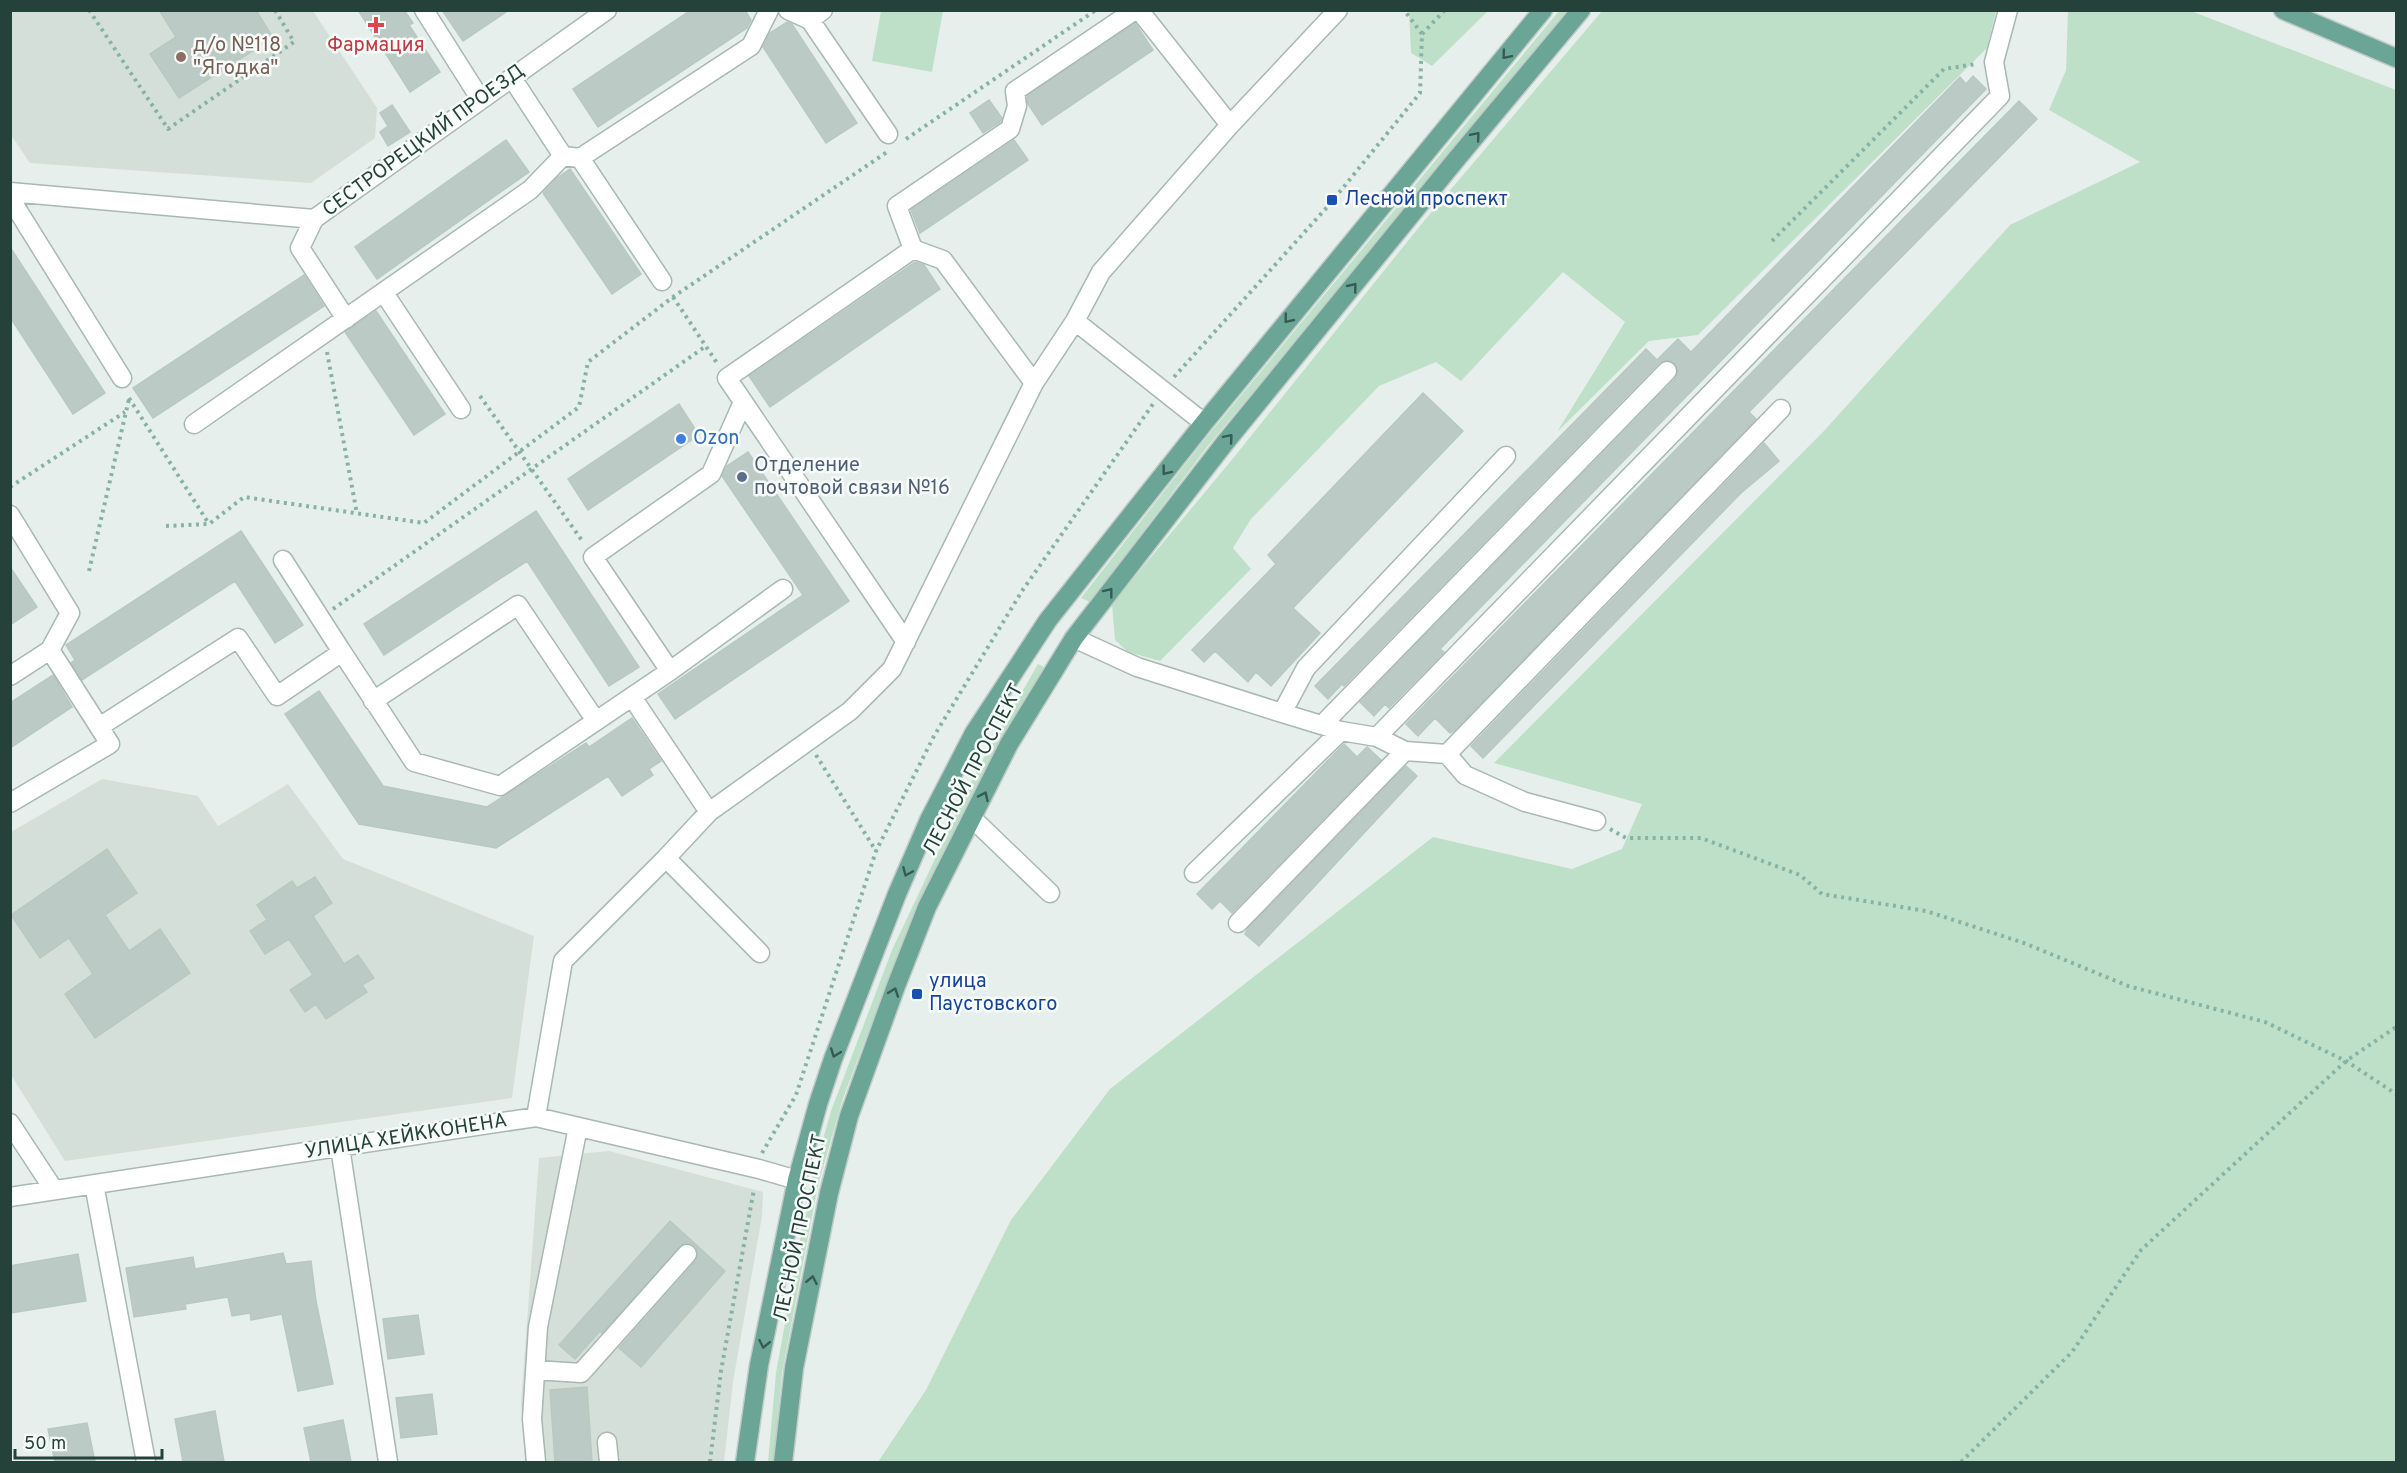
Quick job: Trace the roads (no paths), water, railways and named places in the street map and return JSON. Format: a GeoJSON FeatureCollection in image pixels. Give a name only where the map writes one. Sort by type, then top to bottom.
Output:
{"type":"FeatureCollection","features":[{"type":"Feature","properties":{"kind":"main road","name":"ЛЕСНОЙ ПРОСПЕКТ"},"geometry":{"type":"LineString","coordinates":[[745,1462],[759,1365],[797,1180],[833,1059],[929,820],[974,733],[1048,620],[1204,423],[1544,10]]}},
{"type":"Feature","properties":{"kind":"main road","name":"ЛЕСНОЙ ПРОСПЕКТ"},"geometry":{"type":"LineString","coordinates":[[783,1462],[794,1368],[829,1193],[849,1116],[927,907],[973,819],[1008,744],[1074,638],[1224,444],[1581,10]]}},
{"type":"Feature","properties":{"kind":"main road"},"geometry":{"type":"LineString","coordinates":[[2283,10],[2397,58]]}},
{"type":"Feature","properties":{"kind":"main road"},"geometry":{"type":"LineString","coordinates":[[1048,620],[1074,638]]}},
{"type":"Feature","properties":{"kind":"street"},"geometry":{"type":"LineString","coordinates":[[424,10],[482,100]]}},
{"type":"Feature","properties":{"kind":"street","name":"СЕСТРОРЕЦКИЙ ПРОЕЗД"},"geometry":{"type":"LineString","coordinates":[[10,192],[314,219],[607,10]]}},
{"type":"Feature","properties":{"kind":"street"},"geometry":{"type":"LineString","coordinates":[[194,424],[530,190],[572,157],[751,46],[769,10]]}},
{"type":"Feature","properties":{"kind":"street"},"geometry":{"type":"LineString","coordinates":[[788,10],[817,15],[892,143]]}},
{"type":"Feature","properties":{"kind":"street"},"geometry":{"type":"LineString","coordinates":[[1034,383],[943,260],[913,249],[897,206],[1010,129],[1017,106],[1015,91],[1135,10]]}},
{"type":"Feature","properties":{"kind":"street"},"geometry":{"type":"LineString","coordinates":[[1139,10],[1230,124]]}},
{"type":"Feature","properties":{"kind":"street"},"geometry":{"type":"LineString","coordinates":[[536,1117],[563,961],[709,812],[850,711],[892,669],[1034,383],[1075,321],[1101,272],[1230,124],[1338,10]]}},
{"type":"Feature","properties":{"kind":"street"},"geometry":{"type":"LineString","coordinates":[[1377,737],[2000,96],[1994,62],[2008,10]]}},
{"type":"Feature","properties":{"kind":"street"},"geometry":{"type":"LineString","coordinates":[[512,78],[662,281]]}},
{"type":"Feature","properties":{"kind":"street"},"geometry":{"type":"LineString","coordinates":[[10,198],[122,378]]}},
{"type":"Feature","properties":{"kind":"street"},"geometry":{"type":"LineString","coordinates":[[314,219],[300,248],[346,319]]}},
{"type":"Feature","properties":{"kind":"street"},"geometry":{"type":"LineString","coordinates":[[906,642],[727,378],[913,249]]}},
{"type":"Feature","properties":{"kind":"street"},"geometry":{"type":"LineString","coordinates":[[384,293],[461,409]]}},
{"type":"Feature","properties":{"kind":"street"},"geometry":{"type":"LineString","coordinates":[[1075,321],[1204,423]]}},
{"type":"Feature","properties":{"kind":"street"},"geometry":{"type":"LineString","coordinates":[[1322,725],[1667,371]]}},
{"type":"Feature","properties":{"kind":"street"},"geometry":{"type":"LineString","coordinates":[[670,671],[594,557],[711,474],[743,402]]}},
{"type":"Feature","properties":{"kind":"street"},"geometry":{"type":"LineString","coordinates":[[1448,754],[1781,409]]}},
{"type":"Feature","properties":{"kind":"street"},"geometry":{"type":"LineString","coordinates":[[1282,713],[1306,668],[1506,456]]}},
{"type":"Feature","properties":{"kind":"street"},"geometry":{"type":"LineString","coordinates":[[10,515],[70,613],[50,650],[10,676]]}},
{"type":"Feature","properties":{"kind":"street"},"geometry":{"type":"LineString","coordinates":[[283,560],[414,762],[500,786],[670,671],[783,589]]}},
{"type":"Feature","properties":{"kind":"street"},"geometry":{"type":"LineString","coordinates":[[373,700],[518,605],[596,721]]}},
{"type":"Feature","properties":{"kind":"street"},"geometry":{"type":"LineString","coordinates":[[99,727],[238,638],[277,696],[342,652]]}},
{"type":"Feature","properties":{"kind":"street"},"geometry":{"type":"LineString","coordinates":[[1074,638],[1137,667],[1282,713],[1341,731],[1377,737],[1405,751],[1448,754],[1465,775],[1525,802],[1596,821]]}},
{"type":"Feature","properties":{"kind":"street"},"geometry":{"type":"LineString","coordinates":[[10,803],[110,744],[50,650]]}},
{"type":"Feature","properties":{"kind":"street"},"geometry":{"type":"LineString","coordinates":[[632,697],[709,812]]}},
{"type":"Feature","properties":{"kind":"street"},"geometry":{"type":"LineString","coordinates":[[1194,873],[1341,731]]}},
{"type":"Feature","properties":{"kind":"street"},"geometry":{"type":"LineString","coordinates":[[1238,923],[1405,751]]}},
{"type":"Feature","properties":{"kind":"street"},"geometry":{"type":"LineString","coordinates":[[973,819],[1050,893]]}},
{"type":"Feature","properties":{"kind":"street"},"geometry":{"type":"LineString","coordinates":[[666,858],[760,953]]}},
{"type":"Feature","properties":{"kind":"street","name":"УЛИЦА ХЕЙККОНЕНА"},"geometry":{"type":"LineString","coordinates":[[10,1197],[536,1117],[797,1180]]}},
{"type":"Feature","properties":{"kind":"street"},"geometry":{"type":"LineString","coordinates":[[10,1123],[54,1190]]}},
{"type":"Feature","properties":{"kind":"street"},"geometry":{"type":"LineString","coordinates":[[536,1462],[532,1419],[538,1327],[578,1127]]}},
{"type":"Feature","properties":{"kind":"street"},"geometry":{"type":"LineString","coordinates":[[340,1147],[388,1462]]}},
{"type":"Feature","properties":{"kind":"street"},"geometry":{"type":"LineString","coordinates":[[94,1184],[146,1462]]}},
{"type":"Feature","properties":{"kind":"street"},"geometry":{"type":"LineString","coordinates":[[536,1370],[581,1373],[687,1254]]}},
{"type":"Feature","properties":{"kind":"street"},"geometry":{"type":"LineString","coordinates":[[608,1442],[609,1462]]}},
{"type":"Feature","properties":{"kind":"place","name":"Фармация"},"geometry":{"type":"Point","coordinates":[376,25]}},
{"type":"Feature","properties":{"kind":"place","name":"д/о №118 \"Ягодка\""},"geometry":{"type":"Point","coordinates":[181,57]}},
{"type":"Feature","properties":{"kind":"place","name":"Лесной проспект"},"geometry":{"type":"Point","coordinates":[1332,200]}},
{"type":"Feature","properties":{"kind":"place","name":"Ozon"},"geometry":{"type":"Point","coordinates":[681,439]}},
{"type":"Feature","properties":{"kind":"place","name":"Отделение почтовой связи №16"},"geometry":{"type":"Point","coordinates":[742,477]}},
{"type":"Feature","properties":{"kind":"place","name":"улица Паустовского"},"geometry":{"type":"Point","coordinates":[917,994]}}]}
